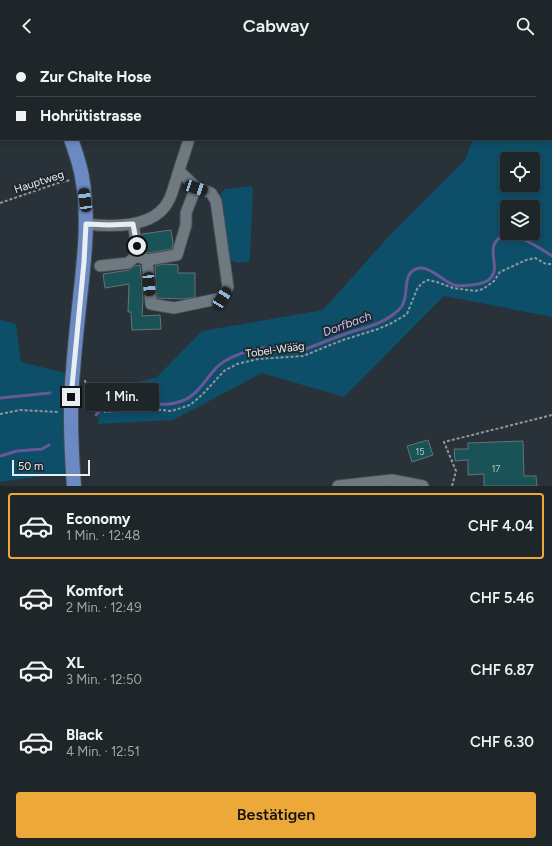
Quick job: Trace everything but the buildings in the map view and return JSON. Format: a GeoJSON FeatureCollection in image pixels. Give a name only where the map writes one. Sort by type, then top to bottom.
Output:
{"type":"FeatureCollection","features":[{"type":"Feature","properties":{"kind":"main road"},"geometry":{"type":"LineString","coordinates":[[71,140],[82,177],[86,224],[84,262],[72,372],[70,410],[74,486]]}},
{"type":"Feature","properties":{"kind":"street"},"geometry":{"type":"LineString","coordinates":[[86,224],[133,224],[144,221],[158,214],[169,201],[189,140]]}},
{"type":"Feature","properties":{"kind":"street"},"geometry":{"type":"LineString","coordinates":[[147,260],[151,304],[174,308],[222,298],[228,287],[216,201],[211,193],[196,188],[179,171]]}},
{"type":"Feature","properties":{"kind":"street"},"geometry":{"type":"LineString","coordinates":[[136,256],[147,260],[177,254],[186,225],[186,213],[196,188]]}},
{"type":"Feature","properties":{"kind":"street"},"geometry":{"type":"LineString","coordinates":[[100,266],[128,263],[136,256],[137,246],[133,224]]}},
{"type":"Feature","properties":{"kind":"street"},"geometry":{"type":"LineString","coordinates":[[338,486],[392,480],[423,486]]}},
{"type":"Feature","properties":{"kind":"path","name":"Hauptweg"},"geometry":{"type":"LineString","coordinates":[[0,203],[61,182],[82,177]]}},
{"type":"Feature","properties":{"kind":"path","name":"Tobel-Wääg"},"geometry":{"type":"LineString","coordinates":[[85,376],[86,388],[98,400],[104,402],[105,412],[146,408],[172,411],[190,405],[202,395],[224,371],[238,364],[263,358],[303,356],[392,323],[407,314],[417,289],[422,283],[428,280],[453,288],[475,291],[494,281],[500,272],[526,260],[535,258],[546,264],[552,264]]}},
{"type":"Feature","properties":{"kind":"path"},"geometry":{"type":"LineString","coordinates":[[0,414],[20,410],[62,413],[70,410]]}},
{"type":"Feature","properties":{"kind":"path"},"geometry":{"type":"LineString","coordinates":[[452,486],[456,471],[444,442],[552,415]]}},
{"type":"Feature","properties":{"kind":"shaded area"},"geometry":{"type":"Polygon","coordinates":[[[473,140],[552,140],[552,317],[444,296],[344,397],[262,373],[173,420],[98,424],[101,391],[157,377],[202,331],[323,310],[389,236],[465,160],[473,140]]]}},
{"type":"Feature","properties":{"kind":"shaded area"},"geometry":{"type":"Polygon","coordinates":[[[251,186],[253,188],[250,260],[248,262],[238,263],[228,259],[221,193],[225,189],[251,186]]]}},
{"type":"Feature","properties":{"kind":"shaded area"},"geometry":{"type":"Polygon","coordinates":[[[0,320],[16,324],[21,362],[66,373],[65,473],[0,482],[0,320]]]}},
{"type":"Feature","properties":{"kind":"waterway","name":"Dorfbach"},"geometry":{"type":"LineString","coordinates":[[96,415],[103,407],[140,403],[165,404],[182,401],[193,395],[220,364],[245,352],[263,348],[303,350],[378,323],[390,317],[402,306],[409,275],[416,269],[421,268],[431,271],[449,283],[457,286],[483,283],[490,279],[494,272],[494,245],[499,239],[505,236],[513,236],[522,239],[552,256]]}},
{"type":"Feature","properties":{"kind":"waterway"},"geometry":{"type":"LineString","coordinates":[[0,398],[50,393]]}},
{"type":"Feature","properties":{"kind":"waterway","name":"Dorfbach"},"geometry":{"type":"LineString","coordinates":[[96,403],[103,407]]}},
{"type":"Feature","properties":{"kind":"waterway","name":"Dorfbach"},"geometry":{"type":"LineString","coordinates":[[0,456],[17,451],[42,449],[49,445]]}},
{"type":"Feature","properties":{"kind":"route"},"geometry":{"type":"LineString","coordinates":[[71,397],[72,372],[84,262],[86,224],[133,224],[137,246]]}}]}
